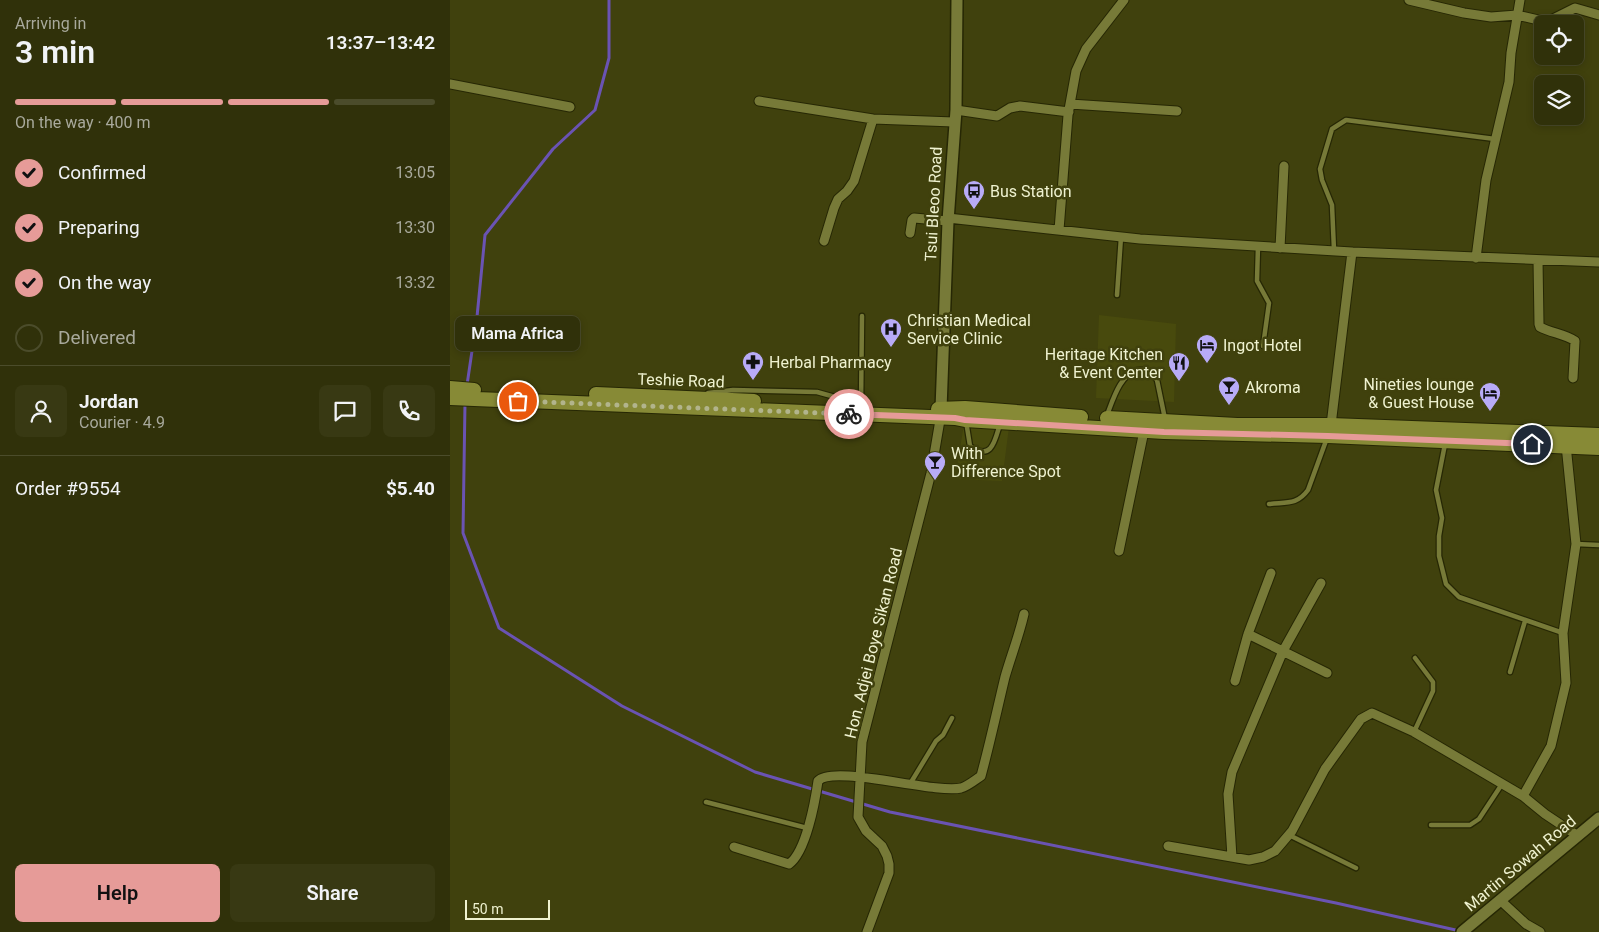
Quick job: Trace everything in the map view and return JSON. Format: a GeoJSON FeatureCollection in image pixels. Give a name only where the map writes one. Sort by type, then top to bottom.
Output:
{"type":"FeatureCollection","features":[{"type":"Feature","properties":{"kind":"main road","name":"Teshie Road"},"geometry":{"type":"LineString","coordinates":[[456,393],[941,413]]}},
{"type":"Feature","properties":{"kind":"main road","name":"Teshie Road"},"geometry":{"type":"LineString","coordinates":[[481,395],[687,397],[861,406],[941,413]]}},
{"type":"Feature","properties":{"kind":"main road"},"geometry":{"type":"LineString","coordinates":[[941,413],[965,408],[1165,422],[1329,430],[1599,435]]}},
{"type":"Feature","properties":{"kind":"main road"},"geometry":{"type":"LineString","coordinates":[[941,413],[965,420],[1144,431],[1227,434],[1329,430],[1446,441],[1599,448]]}},
{"type":"Feature","properties":{"kind":"street","name":"Tsui Bleoo Road"},"geometry":{"type":"LineString","coordinates":[[941,413],[948,219],[956,110],[957,0]]}},
{"type":"Feature","properties":{"kind":"street"},"geometry":{"type":"LineString","coordinates":[[1059,230],[1069,108],[1076,71],[1086,49],[1124,0]]}},
{"type":"Feature","properties":{"kind":"street"},"geometry":{"type":"LineString","coordinates":[[1409,0],[1464,13],[1491,17],[1517,15],[1548,22],[1575,8],[1599,15]]}},
{"type":"Feature","properties":{"kind":"street"},"geometry":{"type":"LineString","coordinates":[[1476,258],[1486,180],[1509,82],[1511,52],[1520,0]]}},
{"type":"Feature","properties":{"kind":"street"},"geometry":{"type":"LineString","coordinates":[[450,84],[570,107]]}},
{"type":"Feature","properties":{"kind":"street"},"geometry":{"type":"LineString","coordinates":[[759,101],[873,120],[954,122]]}},
{"type":"Feature","properties":{"kind":"street"},"geometry":{"type":"LineString","coordinates":[[956,110],[998,116],[1010,108],[1020,106],[1177,112]]}},
{"type":"Feature","properties":{"kind":"street"},"geometry":{"type":"LineString","coordinates":[[824,241],[838,199],[854,181],[873,120]]}},
{"type":"Feature","properties":{"kind":"street"},"geometry":{"type":"LineString","coordinates":[[1280,248],[1284,166]]}},
{"type":"Feature","properties":{"kind":"street"},"geometry":{"type":"LineString","coordinates":[[910,233],[914,218],[948,219],[1121,237],[1280,248],[1599,262]]}},
{"type":"Feature","properties":{"kind":"street"},"geometry":{"type":"LineString","coordinates":[[1329,430],[1352,252]]}},
{"type":"Feature","properties":{"kind":"street"},"geometry":{"type":"LineString","coordinates":[[1538,260],[1540,328],[1575,341],[1573,378]]}},
{"type":"Feature","properties":{"kind":"street","name":"Hon. Adjei Boye Sikan Road"},"geometry":{"type":"LineString","coordinates":[[867,932],[889,873],[890,864],[882,846],[866,831],[858,817],[862,742],[929,482],[941,413]]}},
{"type":"Feature","properties":{"kind":"street"},"geometry":{"type":"LineString","coordinates":[[1119,551],[1144,431]]}},
{"type":"Feature","properties":{"kind":"street"},"geometry":{"type":"LineString","coordinates":[[1523,796],[1551,746],[1566,683],[1563,633],[1576,544],[1566,445]]}},
{"type":"Feature","properties":{"kind":"street"},"geometry":{"type":"LineString","coordinates":[[1235,681],[1248,634],[1271,572]]}},
{"type":"Feature","properties":{"kind":"street"},"geometry":{"type":"LineString","coordinates":[[1232,857],[1228,794],[1232,772],[1283,651],[1321,583]]}},
{"type":"Feature","properties":{"kind":"street"},"geometry":{"type":"LineString","coordinates":[[734,847],[789,864],[798,854],[813,810],[818,781],[820,778],[828,775],[859,777],[936,788],[962,788],[981,776],[1024,614]]}},
{"type":"Feature","properties":{"kind":"street"},"geometry":{"type":"LineString","coordinates":[[1248,634],[1327,674]]}},
{"type":"Feature","properties":{"kind":"street"},"geometry":{"type":"LineString","coordinates":[[1168,846],[1249,860],[1263,857],[1275,850],[1288,836],[1325,769],[1361,719],[1372,713],[1414,732],[1523,796],[1545,814],[1578,836]]}},
{"type":"Feature","properties":{"kind":"street","name":"Martin Sowah Road"},"geometry":{"type":"LineString","coordinates":[[1462,932],[1599,818]]}},
{"type":"Feature","properties":{"kind":"street"},"geometry":{"type":"LineString","coordinates":[[1500,900],[1526,924],[1540,932]]}},
{"type":"Feature","properties":{"kind":"lane"},"geometry":{"type":"LineString","coordinates":[[1334,250],[1332,205],[1322,180],[1320,169],[1332,129],[1346,120],[1497,139]]}},
{"type":"Feature","properties":{"kind":"lane"},"geometry":{"type":"LineString","coordinates":[[1117,295],[1121,237]]}},
{"type":"Feature","properties":{"kind":"lane"},"geometry":{"type":"LineString","coordinates":[[1258,246],[1257,281],[1269,303],[1263,346]]}},
{"type":"Feature","properties":{"kind":"lane"},"geometry":{"type":"LineString","coordinates":[[861,406],[862,316]]}},
{"type":"Feature","properties":{"kind":"lane"},"geometry":{"type":"LineString","coordinates":[[1106,418],[1126,377],[1138,370],[1150,371],[1158,380],[1165,422]]}},
{"type":"Feature","properties":{"kind":"lane"},"geometry":{"type":"LineString","coordinates":[[965,420],[970,446],[976,450],[988,451],[992,448],[1001,422]]}},
{"type":"Feature","properties":{"kind":"lane"},"geometry":{"type":"LineString","coordinates":[[1269,504],[1296,502],[1308,490],[1329,430]]}},
{"type":"Feature","properties":{"kind":"lane"},"geometry":{"type":"LineString","coordinates":[[1446,441],[1436,490],[1442,518],[1439,536],[1439,556],[1446,584],[1459,597],[1563,633]]}},
{"type":"Feature","properties":{"kind":"lane"},"geometry":{"type":"LineString","coordinates":[[1576,544],[1599,546]]}},
{"type":"Feature","properties":{"kind":"lane"},"geometry":{"type":"LineString","coordinates":[[1510,672],[1525,621]]}},
{"type":"Feature","properties":{"kind":"lane"},"geometry":{"type":"LineString","coordinates":[[1414,732],[1433,690],[1433,682],[1415,658]]}},
{"type":"Feature","properties":{"kind":"lane"},"geometry":{"type":"LineString","coordinates":[[910,784],[936,741],[943,735],[952,718]]}},
{"type":"Feature","properties":{"kind":"lane"},"geometry":{"type":"LineString","coordinates":[[1431,825],[1470,825],[1475,822],[1502,784]]}},
{"type":"Feature","properties":{"kind":"lane"},"geometry":{"type":"LineString","coordinates":[[706,802],[807,828]]}},
{"type":"Feature","properties":{"kind":"lane"},"geometry":{"type":"LineString","coordinates":[[1288,836],[1356,868]]}},
{"type":"Feature","properties":{"kind":"shaded area"},"geometry":{"type":"Polygon","coordinates":[[[1099,315],[1176,324],[1174,402],[1096,398],[1099,315]]]}},
{"type":"Feature","properties":{"kind":"shaded area"},"geometry":{"type":"Polygon","coordinates":[[[964,424],[1009,427],[1002,481],[955,479],[964,424]]]}},
{"type":"Feature","properties":{"kind":"waterway"},"geometry":{"type":"LineString","coordinates":[[467,385],[477,317],[485,235],[553,149],[595,110],[609,58],[609,0]]}},
{"type":"Feature","properties":{"kind":"waterway"},"geometry":{"type":"LineString","coordinates":[[465,403],[463,533],[499,628],[622,706],[755,772],[890,812],[1336,903],[1460,931]]}},
{"type":"Feature","properties":{"kind":"way so far"},"geometry":{"type":"LineString","coordinates":[[518,401],[849,414]]}},
{"type":"Feature","properties":{"kind":"place","name":"Bus Station"},"geometry":{"type":"Point","coordinates":[974,210]}},
{"type":"Feature","properties":{"kind":"place","name":"Christian Medical Service Clinic"},"geometry":{"type":"Point","coordinates":[891,348]}},
{"type":"Feature","properties":{"kind":"place","name":"Ingot Hotel"},"geometry":{"type":"Point","coordinates":[1207,364]}},
{"type":"Feature","properties":{"kind":"place","name":"Herbal Pharmacy"},"geometry":{"type":"Point","coordinates":[753,381]}},
{"type":"Feature","properties":{"kind":"place","name":"Heritage Kitchen & Event Center"},"geometry":{"type":"Point","coordinates":[1179,382]}},
{"type":"Feature","properties":{"kind":"place","name":"Mama Africa"},"geometry":{"type":"Point","coordinates":[518,401]}},
{"type":"Feature","properties":{"kind":"place","name":"Akroma"},"geometry":{"type":"Point","coordinates":[1229,406]}},
{"type":"Feature","properties":{"kind":"place","name":"Nineties lounge & Guest House"},"geometry":{"type":"Point","coordinates":[1490,412]}},
{"type":"Feature","properties":{"kind":"place","name":"With Difference Spot"},"geometry":{"type":"Point","coordinates":[935,481]}},
{"type":"Feature","properties":{"kind":"route"},"geometry":{"type":"LineString","coordinates":[[849,414],[955,418],[1164,432],[1532,444]]}}]}
